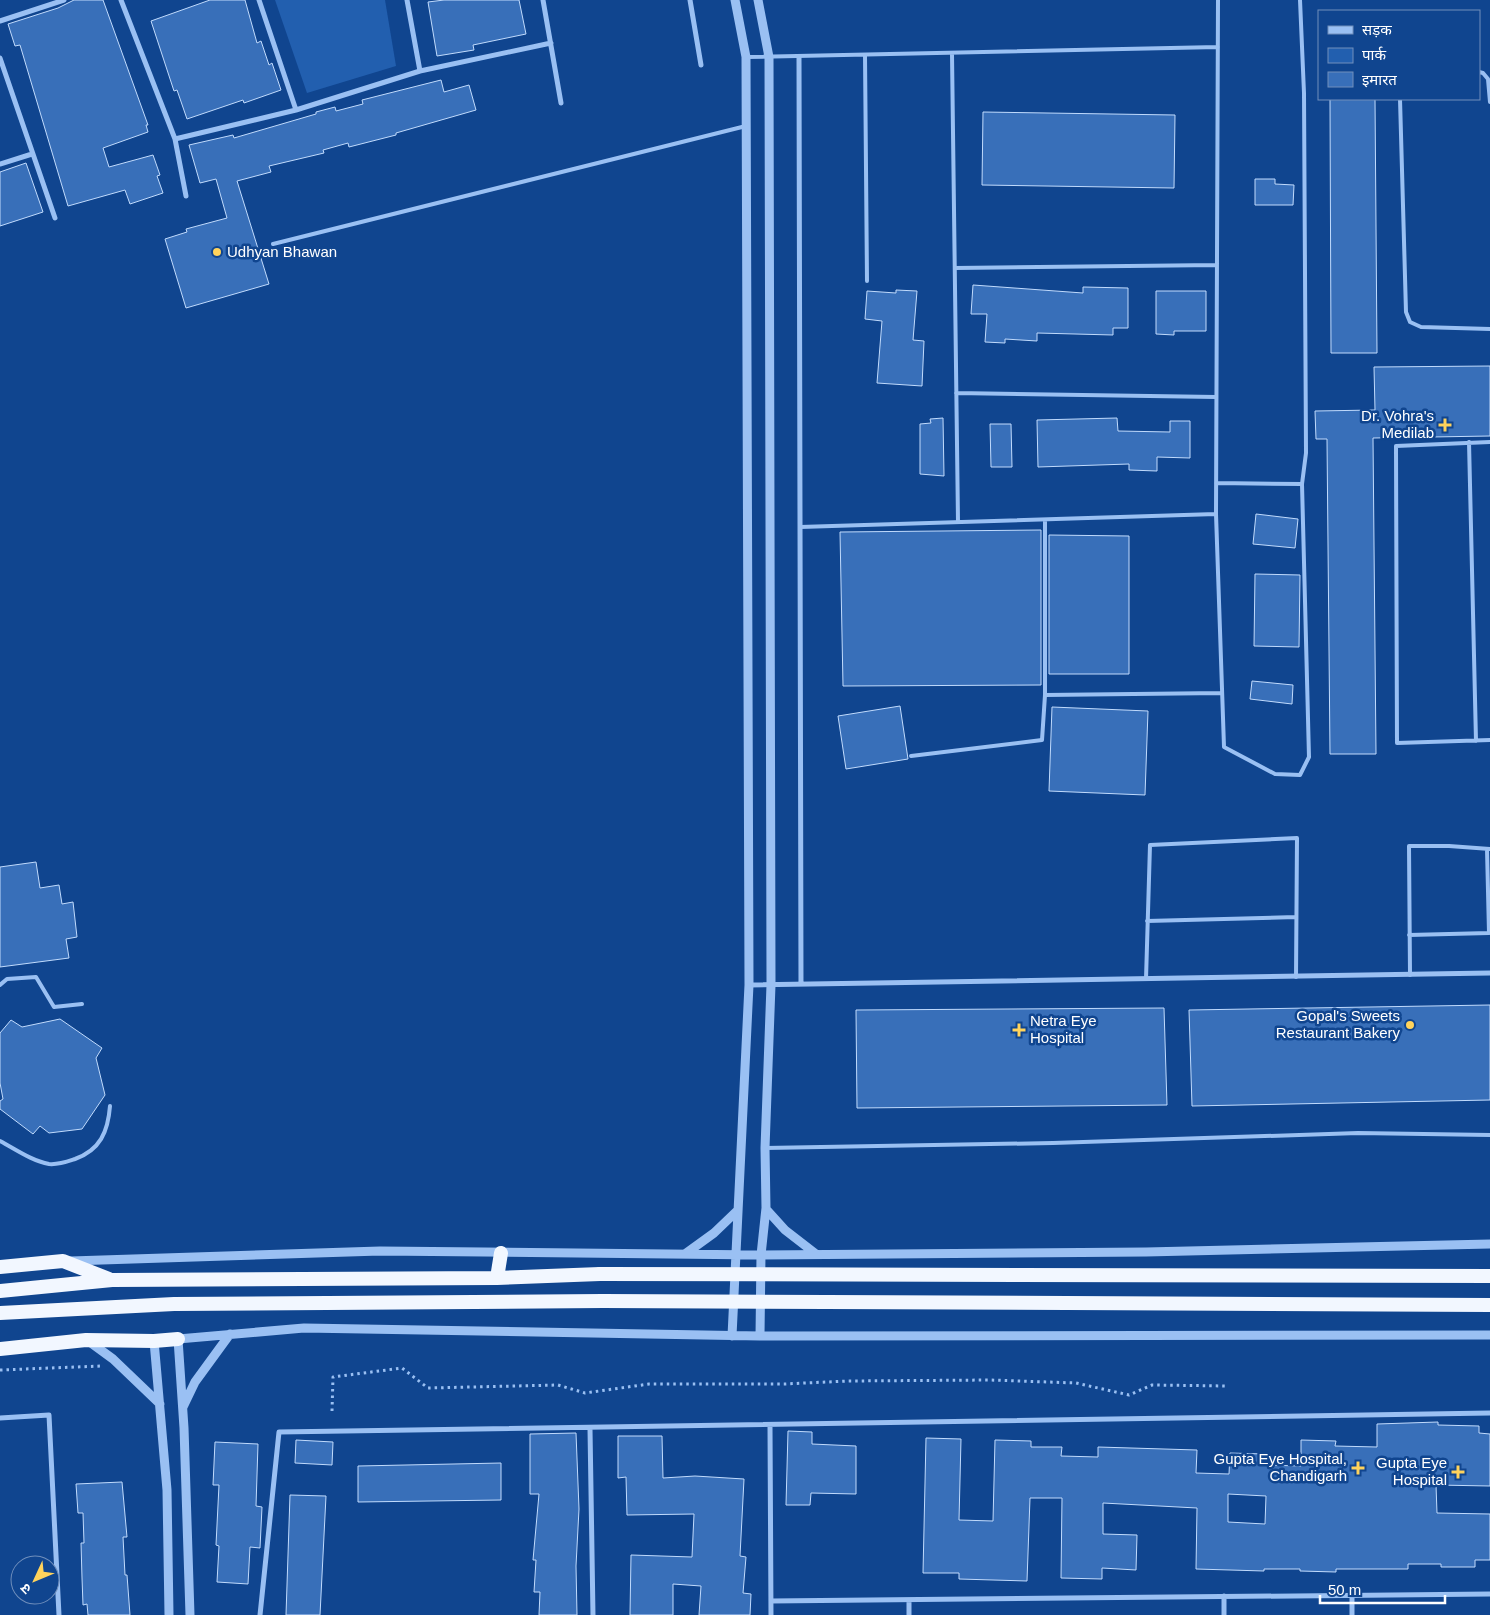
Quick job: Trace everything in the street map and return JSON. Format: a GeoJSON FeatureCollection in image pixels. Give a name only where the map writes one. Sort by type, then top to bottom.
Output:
{"type":"FeatureCollection","features":[{"type":"Feature","properties":{"kind":"highway"},"geometry":{"type":"LineString","coordinates":[[497,1278],[500,1252]]}},
{"type":"Feature","properties":{"kind":"highway"},"geometry":{"type":"LineString","coordinates":[[0,1267],[64,1261],[112,1280]]}},
{"type":"Feature","properties":{"kind":"highway"},"geometry":{"type":"LineString","coordinates":[[0,1291],[112,1280],[497,1278],[600,1274],[1490,1276]]}},
{"type":"Feature","properties":{"kind":"highway"},"geometry":{"type":"LineString","coordinates":[[0,1313],[165,1304],[603,1301],[1490,1305]]}},
{"type":"Feature","properties":{"kind":"highway"},"geometry":{"type":"LineString","coordinates":[[0,1349],[86,1340],[154,1341],[178,1339]]}},
{"type":"Feature","properties":{"kind":"street"},"geometry":{"type":"LineString","coordinates":[[0,21],[64,0]]}},
{"type":"Feature","properties":{"kind":"street"},"geometry":{"type":"LineString","coordinates":[[121,0],[175,140],[186,196]]}},
{"type":"Feature","properties":{"kind":"street"},"geometry":{"type":"LineString","coordinates":[[259,0],[296,110]]}},
{"type":"Feature","properties":{"kind":"street"},"geometry":{"type":"LineString","coordinates":[[408,0],[420,72]]}},
{"type":"Feature","properties":{"kind":"street"},"geometry":{"type":"LineString","coordinates":[[543,0],[561,103]]}},
{"type":"Feature","properties":{"kind":"street"},"geometry":{"type":"LineString","coordinates":[[690,0],[701,64]]}},
{"type":"Feature","properties":{"kind":"street"},"geometry":{"type":"LineString","coordinates":[[732,1336],[734,1254],[738,1210],[749,985],[746,58],[735,0]]}},
{"type":"Feature","properties":{"kind":"street"},"geometry":{"type":"LineString","coordinates":[[758,0],[769,57],[771,985],[765,1148],[766,1209],[761,1255],[760,1336]]}},
{"type":"Feature","properties":{"kind":"street"},"geometry":{"type":"LineString","coordinates":[[175,140],[296,110],[420,72],[551,43]]}},
{"type":"Feature","properties":{"kind":"street"},"geometry":{"type":"LineString","coordinates":[[799,56],[801,984]]}},
{"type":"Feature","properties":{"kind":"street"},"geometry":{"type":"LineString","coordinates":[[0,58],[55,218]]}},
{"type":"Feature","properties":{"kind":"street"},"geometry":{"type":"LineString","coordinates":[[0,164],[32,154]]}},
{"type":"Feature","properties":{"kind":"street"},"geometry":{"type":"LineString","coordinates":[[749,985],[1490,973]]}},
{"type":"Feature","properties":{"kind":"street"},"geometry":{"type":"LineString","coordinates":[[766,1209],[785,1230],[816,1254]]}},
{"type":"Feature","properties":{"kind":"street"},"geometry":{"type":"LineString","coordinates":[[684,1254],[714,1233],[738,1210]]}},
{"type":"Feature","properties":{"kind":"street"},"geometry":{"type":"LineString","coordinates":[[64,1261],[380,1251],[761,1255],[1146,1252],[1490,1244]]}},
{"type":"Feature","properties":{"kind":"street"},"geometry":{"type":"LineString","coordinates":[[190,1615],[178,1339],[304,1328],[732,1336],[1490,1335]]}},
{"type":"Feature","properties":{"kind":"street"},"geometry":{"type":"LineString","coordinates":[[182,1408],[196,1382],[230,1334]]}},
{"type":"Feature","properties":{"kind":"street"},"geometry":{"type":"LineString","coordinates":[[86,1340],[113,1359],[160,1404]]}},
{"type":"Feature","properties":{"kind":"street"},"geometry":{"type":"LineString","coordinates":[[154,1341],[168,1490],[169,1615]]}},
{"type":"Feature","properties":{"kind":"street"},"geometry":{"type":"LineString","coordinates":[[260,1615],[279,1432],[590,1429],[1490,1413]]}},
{"type":"Feature","properties":{"kind":"street"},"geometry":{"type":"LineString","coordinates":[[0,1418],[49,1415],[59,1615]]}},
{"type":"Feature","properties":{"kind":"street"},"geometry":{"type":"LineString","coordinates":[[770,1426],[771,1615]]}},
{"type":"Feature","properties":{"kind":"street"},"geometry":{"type":"LineString","coordinates":[[590,1429],[593,1615]]}},
{"type":"Feature","properties":{"kind":"street"},"geometry":{"type":"LineString","coordinates":[[770,1601],[1490,1594]]}},
{"type":"Feature","properties":{"kind":"street"},"geometry":{"type":"LineString","coordinates":[[1352,1595],[1352,1615]]}},
{"type":"Feature","properties":{"kind":"street"},"geometry":{"type":"LineString","coordinates":[[1224,1596],[1224,1615]]}},
{"type":"Feature","properties":{"kind":"street"},"geometry":{"type":"LineString","coordinates":[[909,1600],[909,1615]]}},
{"type":"Feature","properties":{"kind":"lane"},"geometry":{"type":"LineString","coordinates":[[1218,0],[1216,514],[1224,747],[1275,774],[1300,775],[1309,757],[1302,484],[1306,434],[1304,93],[1300,0]]}},
{"type":"Feature","properties":{"kind":"lane"},"geometry":{"type":"LineString","coordinates":[[746,58],[1218,48]]}},
{"type":"Feature","properties":{"kind":"lane"},"geometry":{"type":"LineString","coordinates":[[952,54],[958,522]]}},
{"type":"Feature","properties":{"kind":"lane"},"geometry":{"type":"LineString","coordinates":[[865,55],[867,281]]}},
{"type":"Feature","properties":{"kind":"lane"},"geometry":{"type":"LineString","coordinates":[[1480,72],[1484,73],[1488,80],[1490,102]]}},
{"type":"Feature","properties":{"kind":"lane"},"geometry":{"type":"LineString","coordinates":[[1400,100],[1406,312],[1410,322],[1421,327],[1490,329]]}},
{"type":"Feature","properties":{"kind":"lane"},"geometry":{"type":"LineString","coordinates":[[273,244],[746,126]]}},
{"type":"Feature","properties":{"kind":"lane"},"geometry":{"type":"LineString","coordinates":[[955,268],[1216,265]]}},
{"type":"Feature","properties":{"kind":"lane"},"geometry":{"type":"LineString","coordinates":[[956,393],[1216,397]]}},
{"type":"Feature","properties":{"kind":"lane"},"geometry":{"type":"LineString","coordinates":[[1469,442],[1476,740]]}},
{"type":"Feature","properties":{"kind":"lane"},"geometry":{"type":"LineString","coordinates":[[1490,442],[1396,446],[1396,743],[1490,740]]}},
{"type":"Feature","properties":{"kind":"lane"},"geometry":{"type":"LineString","coordinates":[[1216,483],[1302,484]]}},
{"type":"Feature","properties":{"kind":"lane"},"geometry":{"type":"LineString","coordinates":[[800,527],[1045,521],[1216,514]]}},
{"type":"Feature","properties":{"kind":"lane"},"geometry":{"type":"LineString","coordinates":[[911,756],[1042,740],[1045,695],[1045,521]]}},
{"type":"Feature","properties":{"kind":"lane"},"geometry":{"type":"LineString","coordinates":[[1045,695],[1222,693]]}},
{"type":"Feature","properties":{"kind":"lane"},"geometry":{"type":"LineString","coordinates":[[1146,979],[1150,845],[1297,838],[1296,976]]}},
{"type":"Feature","properties":{"kind":"lane"},"geometry":{"type":"LineString","coordinates":[[1409,935],[1490,933],[1488,849],[1449,846],[1409,846],[1409,935],[1410,975]]}},
{"type":"Feature","properties":{"kind":"lane"},"geometry":{"type":"LineString","coordinates":[[1148,921],[1296,917]]}},
{"type":"Feature","properties":{"kind":"lane"},"geometry":{"type":"LineString","coordinates":[[0,985],[7,979],[36,977],[54,1006],[82,1004]]}},
{"type":"Feature","properties":{"kind":"lane"},"geometry":{"type":"LineString","coordinates":[[0,1141],[34,1159],[48,1164],[63,1163],[94,1149],[109,1124],[110,1106]]}},
{"type":"Feature","properties":{"kind":"lane"},"geometry":{"type":"LineString","coordinates":[[765,1148],[1136,1141],[1358,1133],[1490,1134]]}},
{"type":"Feature","properties":{"kind":"path"},"geometry":{"type":"LineString","coordinates":[[0,1370],[109,1366]]}},
{"type":"Feature","properties":{"kind":"path"},"geometry":{"type":"LineString","coordinates":[[332,1411],[333,1377],[402,1368],[428,1388],[558,1385],[585,1393],[649,1384],[784,1384],[857,1381],[990,1380],[1076,1383],[1129,1394],[1152,1385],[1227,1386]]}},
{"type":"Feature","properties":{"kind":"green space"},"geometry":{"type":"Polygon","coordinates":[[[275,0],[385,0],[396,66],[307,93],[275,0]]]}},
{"type":"Feature","properties":{"kind":"building"},"geometry":{"type":"Polygon","coordinates":[[[74,0],[103,0],[148,125],[146,125],[148,132],[103,148],[109,167],[153,155],[160,175],[157,176],[163,193],[130,204],[125,190],[68,206],[20,45],[15,46],[8,24],[58,8],[74,0]]]}},
{"type":"Feature","properties":{"kind":"building"},"geometry":{"type":"Polygon","coordinates":[[[210,0],[245,0],[257,43],[261,41],[269,65],[272,63],[281,90],[244,103],[243,100],[187,119],[177,90],[174,91],[151,21],[210,0]]]}},
{"type":"Feature","properties":{"kind":"building"},"geometry":{"type":"Polygon","coordinates":[[[444,0],[519,0],[526,34],[473,45],[474,50],[437,56],[428,2],[444,0]]]}},
{"type":"Feature","properties":{"kind":"building"},"geometry":{"type":"Polygon","coordinates":[[[441,80],[444,92],[469,85],[476,110],[396,133],[396,135],[349,147],[348,143],[323,150],[324,153],[269,166],[271,172],[237,181],[269,284],[186,308],[165,239],[187,232],[186,229],[227,218],[216,179],[200,183],[189,145],[233,135],[234,138],[316,114],[316,112],[335,107],[336,111],[363,104],[362,100],[441,80]]]}},
{"type":"Feature","properties":{"kind":"building"},"geometry":{"type":"Polygon","coordinates":[[[1330,100],[1375,100],[1377,353],[1331,353],[1330,100]]]}},
{"type":"Feature","properties":{"kind":"building"},"geometry":{"type":"Polygon","coordinates":[[[983,112],[1175,115],[1174,188],[982,185],[983,112]]]}},
{"type":"Feature","properties":{"kind":"building"},"geometry":{"type":"Polygon","coordinates":[[[26,163],[43,212],[0,226],[0,172],[26,163]]]}},
{"type":"Feature","properties":{"kind":"building"},"geometry":{"type":"Polygon","coordinates":[[[1255,179],[1275,179],[1275,184],[1294,185],[1293,205],[1255,205],[1255,179]]]}},
{"type":"Feature","properties":{"kind":"building"},"geometry":{"type":"Polygon","coordinates":[[[973,285],[1083,293],[1083,287],[1128,288],[1128,328],[1113,328],[1113,335],[1037,333],[1037,341],[1005,339],[1005,343],[985,342],[987,314],[971,314],[973,285]]]}},
{"type":"Feature","properties":{"kind":"building"},"geometry":{"type":"Polygon","coordinates":[[[896,290],[917,291],[913,340],[924,341],[922,386],[877,383],[882,321],[865,319],[867,291],[896,293],[896,290]]]}},
{"type":"Feature","properties":{"kind":"building"},"geometry":{"type":"Polygon","coordinates":[[[1156,291],[1206,291],[1206,331],[1174,331],[1174,335],[1156,334],[1156,291]]]}},
{"type":"Feature","properties":{"kind":"building"},"geometry":{"type":"Polygon","coordinates":[[[1490,366],[1490,436],[1373,438],[1376,754],[1330,754],[1327,439],[1316,439],[1315,411],[1375,410],[1374,367],[1490,366]]]}},
{"type":"Feature","properties":{"kind":"building"},"geometry":{"type":"Polygon","coordinates":[[[943,418],[944,476],[920,474],[920,424],[931,423],[930,419],[943,418]]]}},
{"type":"Feature","properties":{"kind":"building"},"geometry":{"type":"Polygon","coordinates":[[[1117,418],[1118,431],[1170,432],[1170,421],[1190,421],[1190,458],[1157,457],[1157,471],[1129,470],[1129,464],[1038,467],[1037,420],[1117,418]]]}},
{"type":"Feature","properties":{"kind":"building"},"geometry":{"type":"Polygon","coordinates":[[[990,424],[1011,424],[1012,467],[991,467],[990,424]]]}},
{"type":"Feature","properties":{"kind":"building"},"geometry":{"type":"Polygon","coordinates":[[[1256,514],[1298,519],[1295,548],[1253,544],[1256,514]]]}},
{"type":"Feature","properties":{"kind":"building"},"geometry":{"type":"Polygon","coordinates":[[[1041,530],[1041,685],[843,686],[840,532],[1041,530]]]}},
{"type":"Feature","properties":{"kind":"building"},"geometry":{"type":"Polygon","coordinates":[[[1049,535],[1129,536],[1129,674],[1049,674],[1049,535]]]}},
{"type":"Feature","properties":{"kind":"building"},"geometry":{"type":"Polygon","coordinates":[[[1255,574],[1300,575],[1299,647],[1254,646],[1255,574]]]}},
{"type":"Feature","properties":{"kind":"building"},"geometry":{"type":"Polygon","coordinates":[[[1252,681],[1293,685],[1292,704],[1250,699],[1252,681]]]}},
{"type":"Feature","properties":{"kind":"building"},"geometry":{"type":"Polygon","coordinates":[[[900,706],[908,759],[846,769],[838,716],[900,706]]]}},
{"type":"Feature","properties":{"kind":"building"},"geometry":{"type":"Polygon","coordinates":[[[1052,707],[1148,711],[1145,795],[1049,791],[1052,707]]]}},
{"type":"Feature","properties":{"kind":"building"},"geometry":{"type":"Polygon","coordinates":[[[36,862],[40,888],[59,885],[62,904],[73,902],[77,937],[66,939],[69,958],[0,967],[0,867],[36,862]]]}},
{"type":"Feature","properties":{"kind":"building"},"geometry":{"type":"Polygon","coordinates":[[[1490,1005],[1490,1100],[1192,1106],[1189,1010],[1490,1005]]]}},
{"type":"Feature","properties":{"kind":"building"},"geometry":{"type":"Polygon","coordinates":[[[1164,1008],[1167,1105],[857,1108],[856,1010],[1164,1008]]]}},
{"type":"Feature","properties":{"kind":"building"},"geometry":{"type":"Polygon","coordinates":[[[60,1019],[102,1048],[96,1058],[105,1095],[82,1129],[49,1133],[40,1126],[33,1134],[0,1109],[0,1101],[3,1099],[0,1083],[0,1033],[11,1020],[22,1027],[60,1019]]]}},
{"type":"Feature","properties":{"kind":"building"},"geometry":{"type":"Polygon","coordinates":[[[1438,1422],[1438,1425],[1479,1426],[1479,1433],[1490,1434],[1490,1486],[1436,1485],[1437,1513],[1490,1514],[1490,1560],[1475,1560],[1475,1567],[1441,1567],[1441,1564],[1408,1564],[1408,1569],[1336,1569],[1336,1572],[1300,1571],[1300,1569],[1264,1569],[1264,1571],[1196,1569],[1197,1508],[1103,1503],[1103,1534],[1137,1535],[1136,1570],[1102,1568],[1102,1579],[1061,1578],[1062,1498],[1030,1498],[1027,1581],[959,1579],[959,1573],[923,1573],[926,1438],[961,1439],[959,1520],[993,1521],[995,1440],[1031,1441],[1031,1447],[1062,1447],[1061,1456],[1098,1457],[1098,1447],[1197,1450],[1196,1473],[1229,1474],[1230,1453],[1264,1454],[1264,1465],[1301,1466],[1301,1440],[1336,1441],[1335,1446],[1377,1447],[1377,1424],[1438,1422]],[[1228,1494],[1228,1522],[1265,1524],[1266,1496],[1228,1494]]]}},
{"type":"Feature","properties":{"kind":"building"},"geometry":{"type":"Polygon","coordinates":[[[788,1431],[812,1432],[812,1444],[856,1446],[856,1494],[811,1493],[810,1505],[786,1505],[788,1431]]]}},
{"type":"Feature","properties":{"kind":"building"},"geometry":{"type":"Polygon","coordinates":[[[576,1433],[579,1509],[576,1566],[577,1615],[539,1615],[540,1592],[534,1592],[536,1560],[533,1560],[539,1494],[530,1494],[530,1434],[576,1433]]]}},
{"type":"Feature","properties":{"kind":"building"},"geometry":{"type":"Polygon","coordinates":[[[618,1436],[662,1436],[663,1478],[695,1476],[744,1479],[740,1556],[746,1557],[743,1593],[751,1594],[750,1615],[699,1615],[701,1586],[673,1584],[673,1615],[630,1615],[631,1555],[692,1557],[694,1514],[627,1515],[626,1477],[618,1478],[618,1436]]]}},
{"type":"Feature","properties":{"kind":"building"},"geometry":{"type":"Polygon","coordinates":[[[296,1440],[333,1442],[332,1465],[295,1463],[296,1440]]]}},
{"type":"Feature","properties":{"kind":"building"},"geometry":{"type":"Polygon","coordinates":[[[215,1442],[258,1444],[256,1506],[262,1507],[260,1548],[250,1547],[248,1584],[217,1582],[219,1546],[216,1545],[219,1485],[213,1485],[215,1442]]]}},
{"type":"Feature","properties":{"kind":"building"},"geometry":{"type":"Polygon","coordinates":[[[501,1463],[501,1500],[358,1502],[358,1466],[501,1463]]]}},
{"type":"Feature","properties":{"kind":"building"},"geometry":{"type":"Polygon","coordinates":[[[122,1482],[127,1537],[123,1537],[125,1575],[127,1575],[130,1615],[88,1615],[87,1604],[83,1605],[81,1543],[84,1543],[83,1513],[78,1513],[76,1484],[122,1482]]]}},
{"type":"Feature","properties":{"kind":"building"},"geometry":{"type":"Polygon","coordinates":[[[290,1495],[326,1496],[320,1615],[286,1615],[290,1495]]]}},
{"type":"Feature","properties":{"kind":"place","name":"Udhyan Bhawan"},"geometry":{"type":"Point","coordinates":[217,252]}},
{"type":"Feature","properties":{"kind":"place","name":"Dr. Vohra's Medilab"},"geometry":{"type":"Point","coordinates":[1445,425]}},
{"type":"Feature","properties":{"kind":"place","name":"Gopal's Sweets Restaurant Bakery"},"geometry":{"type":"Point","coordinates":[1410,1025]}},
{"type":"Feature","properties":{"kind":"place","name":"Netra Eye Hospital"},"geometry":{"type":"Point","coordinates":[1019,1030]}},
{"type":"Feature","properties":{"kind":"place","name":"Gupta Eye Hospital, Chandigarh"},"geometry":{"type":"Point","coordinates":[1358,1468]}},
{"type":"Feature","properties":{"kind":"place","name":"Gupta Eye Hospital"},"geometry":{"type":"Point","coordinates":[1458,1472]}}]}
